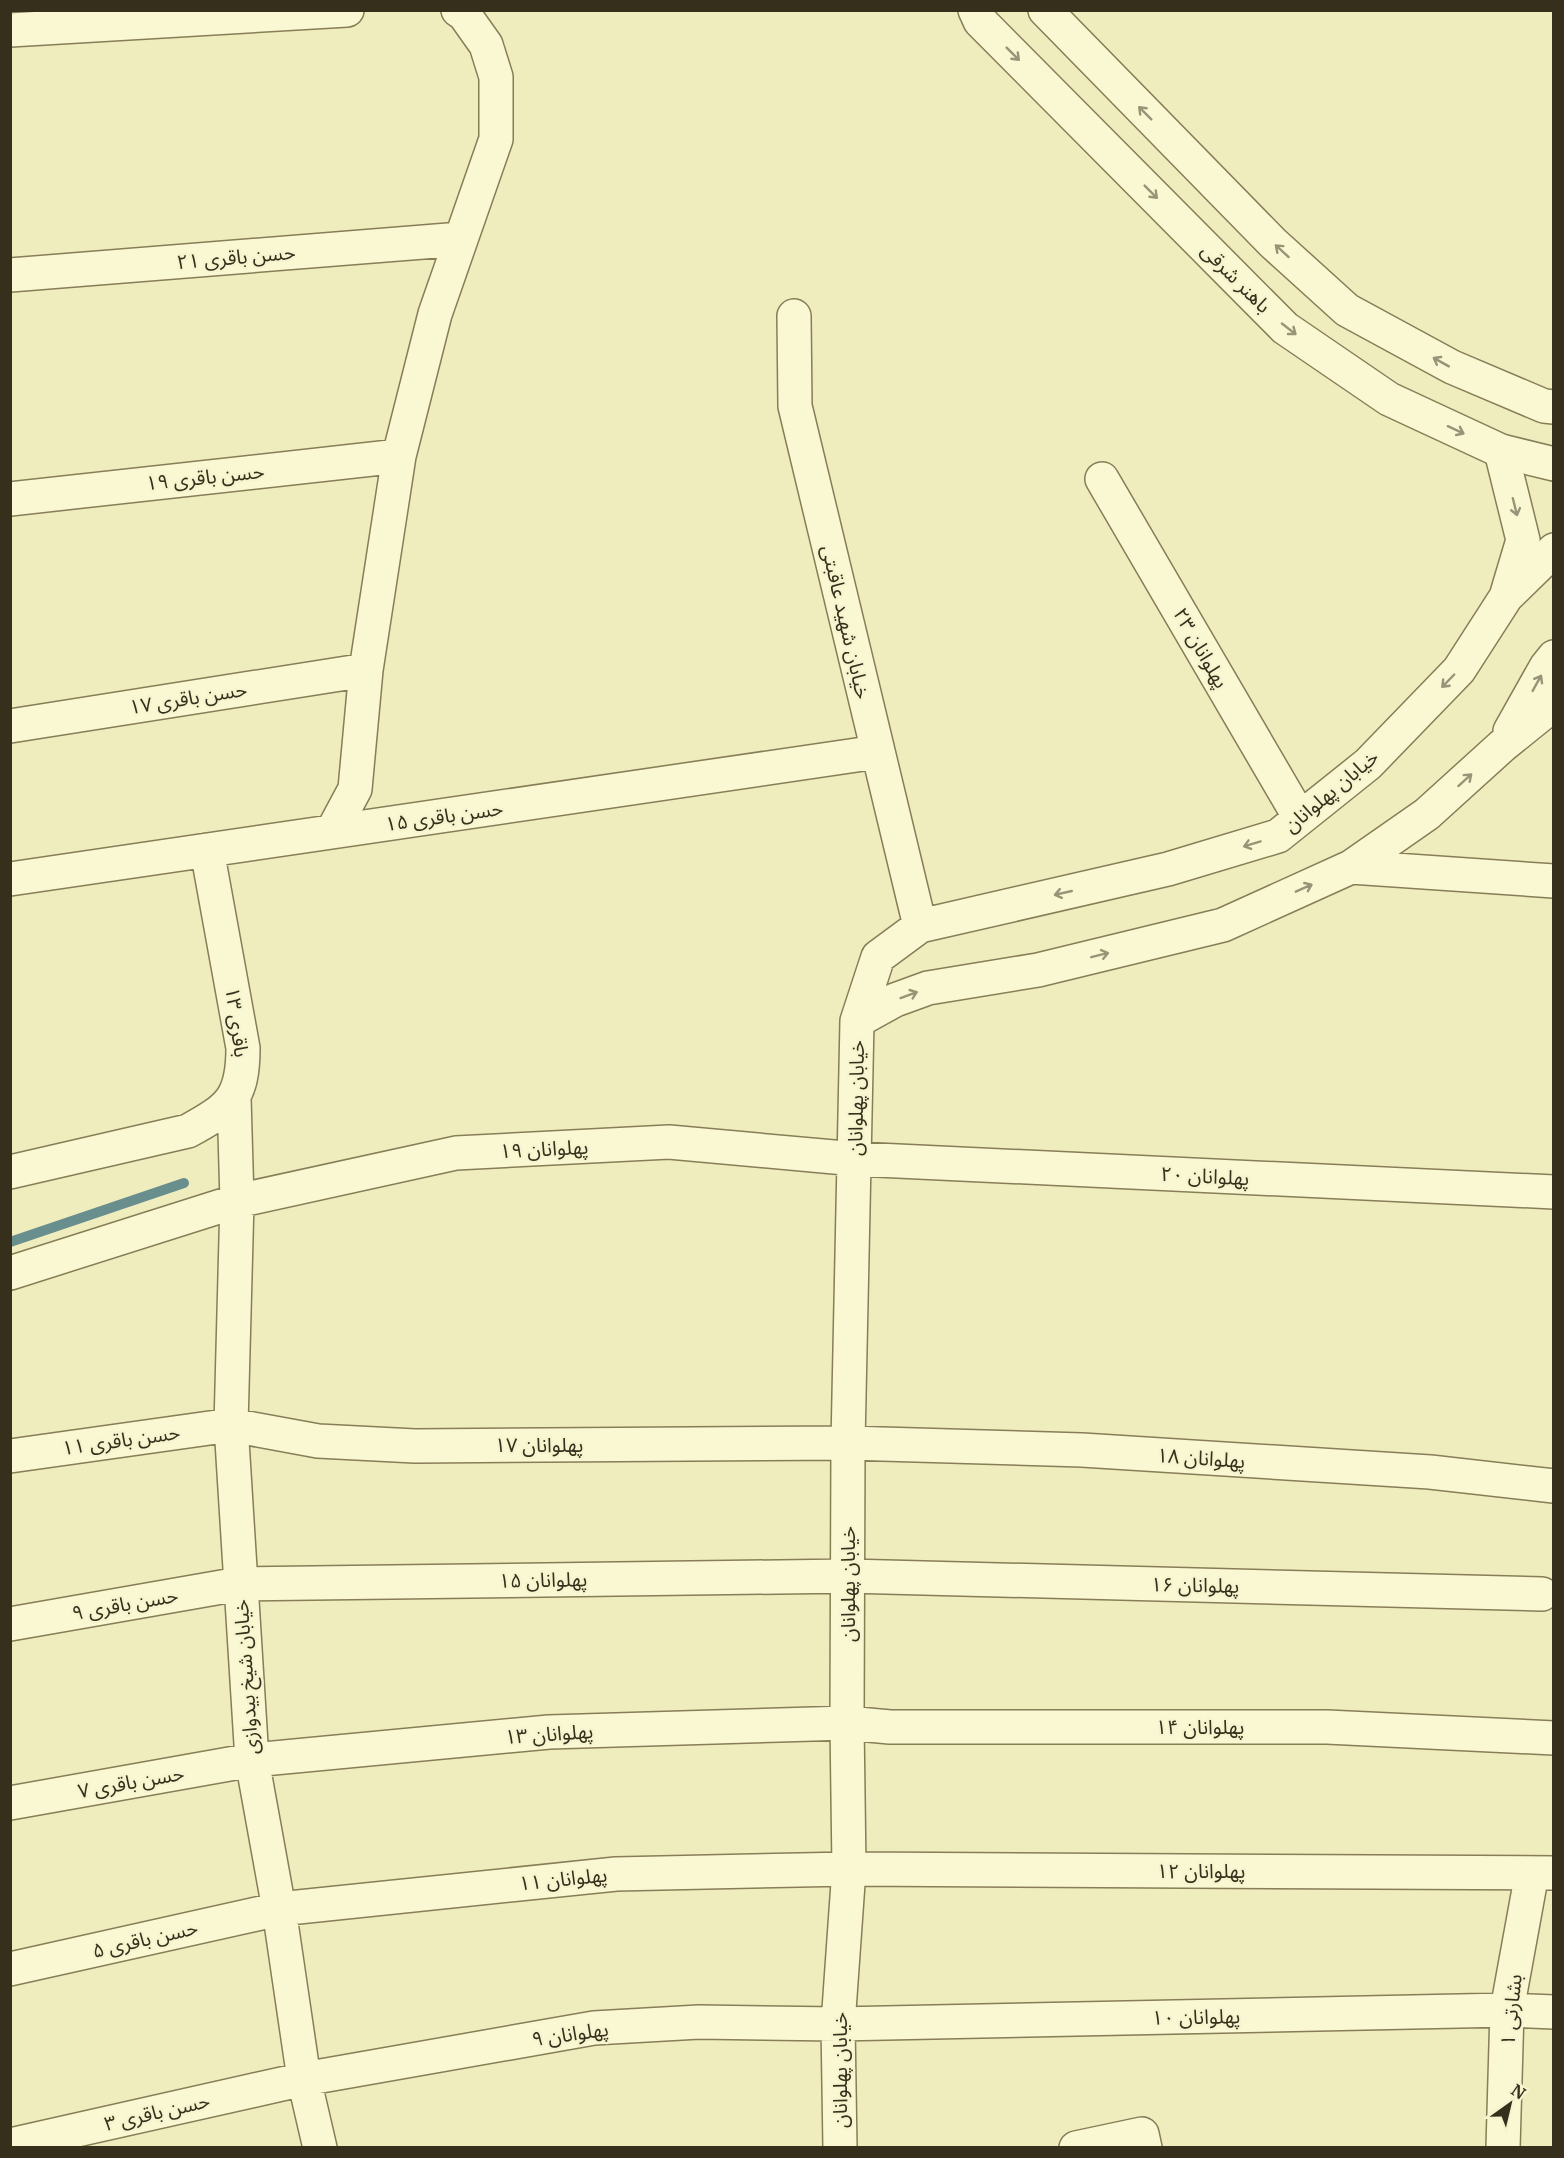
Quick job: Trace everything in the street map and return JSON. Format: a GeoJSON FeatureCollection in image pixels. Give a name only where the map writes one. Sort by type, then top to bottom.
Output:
{"type":"FeatureCollection","features":[{"type":"Feature","properties":{"kind":"street"},"geometry":{"type":"LineString","coordinates":[[10,30],[347,10]]}},
{"type":"Feature","properties":{"kind":"street"},"geometry":{"type":"LineString","coordinates":[[332,832],[355,789],[366,670],[399,456],[435,314],[496,139],[496,77],[486,45],[464,14],[458,10]]}},
{"type":"Feature","properties":{"kind":"street","name":"باهنر شرقی"},"geometry":{"type":"LineString","coordinates":[[975,10],[980,21],[1285,328],[1389,399],[1501,451],[1554,464]]}},
{"type":"Feature","properties":{"kind":"street"},"geometry":{"type":"LineString","coordinates":[[1045,10],[1274,243],[1347,310],[1452,368],[1544,406],[1554,407]]}},
{"type":"Feature","properties":{"kind":"street","name":"حسن باقری ۲۱"},"geometry":{"type":"LineString","coordinates":[[10,275],[461,239]]}},
{"type":"Feature","properties":{"kind":"street","name":"خیابان شهید عاقبتی"},"geometry":{"type":"LineString","coordinates":[[794,316],[795,406],[920,926]]}},
{"type":"Feature","properties":{"kind":"street","name":"خیابان پهلوانان"},"geometry":{"type":"LineString","coordinates":[[839,2147],[838,2024],[849,1869],[847,1723],[849,1443],[857,1021],[878,957],[920,926],[1168,869],[1278,836],[1368,764],[1459,670],[1506,597],[1522,540],[1501,451]]}},
{"type":"Feature","properties":{"kind":"street","name":"حسن باقری ۱۹"},"geometry":{"type":"LineString","coordinates":[[10,499],[399,456]]}},
{"type":"Feature","properties":{"kind":"street","name":"پهلوانان ۲۳"},"geometry":{"type":"LineString","coordinates":[[1102,479],[1300,818]]}},
{"type":"Feature","properties":{"kind":"street"},"geometry":{"type":"LineString","coordinates":[[1506,597],[1554,550]]}},
{"type":"Feature","properties":{"kind":"street"},"geometry":{"type":"LineString","coordinates":[[1502,746],[1546,667],[1554,657]]}},
{"type":"Feature","properties":{"kind":"street","name":"حسن باقری ۱۷"},"geometry":{"type":"LineString","coordinates":[[10,726],[366,670]]}},
{"type":"Feature","properties":{"kind":"street","name":"خیابان پهلوانان"},"geometry":{"type":"LineString","coordinates":[[857,1021],[895,1000],[927,988],[1038,970],[1223,925],[1352,867],[1427,814],[1502,746],[1554,704]]}},
{"type":"Feature","properties":{"kind":"street","name":"حسن باقری ۱۵"},"geometry":{"type":"LineString","coordinates":[[10,879],[877,752]]}},
{"type":"Feature","properties":{"kind":"street","name":"باقری ۱۳"},"geometry":{"type":"LineString","coordinates":[[207,850],[243,1048],[243,1072],[234,1098]]}},
{"type":"Feature","properties":{"kind":"street"},"geometry":{"type":"LineString","coordinates":[[1352,867],[1554,881]]}},
{"type":"Feature","properties":{"kind":"street"},"geometry":{"type":"LineString","coordinates":[[10,1172],[188,1131],[211,1119],[234,1098]]}},
{"type":"Feature","properties":{"kind":"street","name":"خیابان شیخ بیدوازی"},"geometry":{"type":"LineString","coordinates":[[234,1098],[237,1201],[231,1425],[239,1584],[252,1760],[279,1909],[304,2079],[320,2148]]}},
{"type":"Feature","properties":{"kind":"street","name":"پهلوانان ۱۹"},"geometry":{"type":"LineString","coordinates":[[237,1201],[456,1153],[669,1142],[856,1159]]}},
{"type":"Feature","properties":{"kind":"street","name":"پهلوانان ۲۰"},"geometry":{"type":"LineString","coordinates":[[856,1159],[1554,1192]]}},
{"type":"Feature","properties":{"kind":"street"},"geometry":{"type":"LineString","coordinates":[[10,1274],[237,1201]]}},
{"type":"Feature","properties":{"kind":"street","name":"پهلوانان ۱۷"},"geometry":{"type":"LineString","coordinates":[[231,1425],[318,1441],[415,1446],[849,1443]]}},
{"type":"Feature","properties":{"kind":"street","name":"حسن باقری ۱۱"},"geometry":{"type":"LineString","coordinates":[[10,1456],[231,1425]]}},
{"type":"Feature","properties":{"kind":"street","name":"پهلوانان ۱۸"},"geometry":{"type":"LineString","coordinates":[[849,1443],[1105,1452],[1430,1472],[1554,1486]]}},
{"type":"Feature","properties":{"kind":"street","name":"پهلوانان ۱۵"},"geometry":{"type":"LineString","coordinates":[[239,1584],[848,1576]]}},
{"type":"Feature","properties":{"kind":"street","name":"پهلوانان ۱۶"},"geometry":{"type":"LineString","coordinates":[[848,1576],[1542,1594]]}},
{"type":"Feature","properties":{"kind":"street","name":"حسن باقری ۹"},"geometry":{"type":"LineString","coordinates":[[10,1624],[239,1584]]}},
{"type":"Feature","properties":{"kind":"street","name":"پهلوانان ۱۴"},"geometry":{"type":"LineString","coordinates":[[847,1723],[890,1727],[1327,1727],[1554,1738]]}},
{"type":"Feature","properties":{"kind":"street","name":"پهلوانان ۱۳"},"geometry":{"type":"LineString","coordinates":[[252,1760],[549,1732],[847,1723]]}},
{"type":"Feature","properties":{"kind":"street","name":"حسن باقری ۷"},"geometry":{"type":"LineString","coordinates":[[10,1803],[252,1760]]}},
{"type":"Feature","properties":{"kind":"street","name":"پهلوانان ۱۲"},"geometry":{"type":"LineString","coordinates":[[849,1869],[1543,1873]]}},
{"type":"Feature","properties":{"kind":"street","name":"پهلوانان ۱۱"},"geometry":{"type":"LineString","coordinates":[[279,1909],[616,1874],[849,1869]]}},
{"type":"Feature","properties":{"kind":"street","name":"بشارتی ۱"},"geometry":{"type":"LineString","coordinates":[[1503,2148],[1507,2010],[1543,1873]]}},
{"type":"Feature","properties":{"kind":"street","name":"حسن باقری ۵"},"geometry":{"type":"LineString","coordinates":[[10,1969],[279,1909]]}},
{"type":"Feature","properties":{"kind":"street","name":"پهلوانان ۱۰"},"geometry":{"type":"LineString","coordinates":[[838,2024],[1507,2010],[1554,2012]]}},
{"type":"Feature","properties":{"kind":"street","name":"پهلوانان ۹"},"geometry":{"type":"LineString","coordinates":[[304,2079],[594,2028],[699,2022],[838,2024]]}},
{"type":"Feature","properties":{"kind":"street","name":"حسن باقری ۳"},"geometry":{"type":"LineString","coordinates":[[10,2145],[304,2079]]}},
{"type":"Feature","properties":{"kind":"street"},"geometry":{"type":"LineString","coordinates":[[1076,2148],[1143,2141]]}},
{"type":"Feature","properties":{"kind":"waterway"},"geometry":{"type":"LineString","coordinates":[[10,1242],[184,1183]]}}]}
